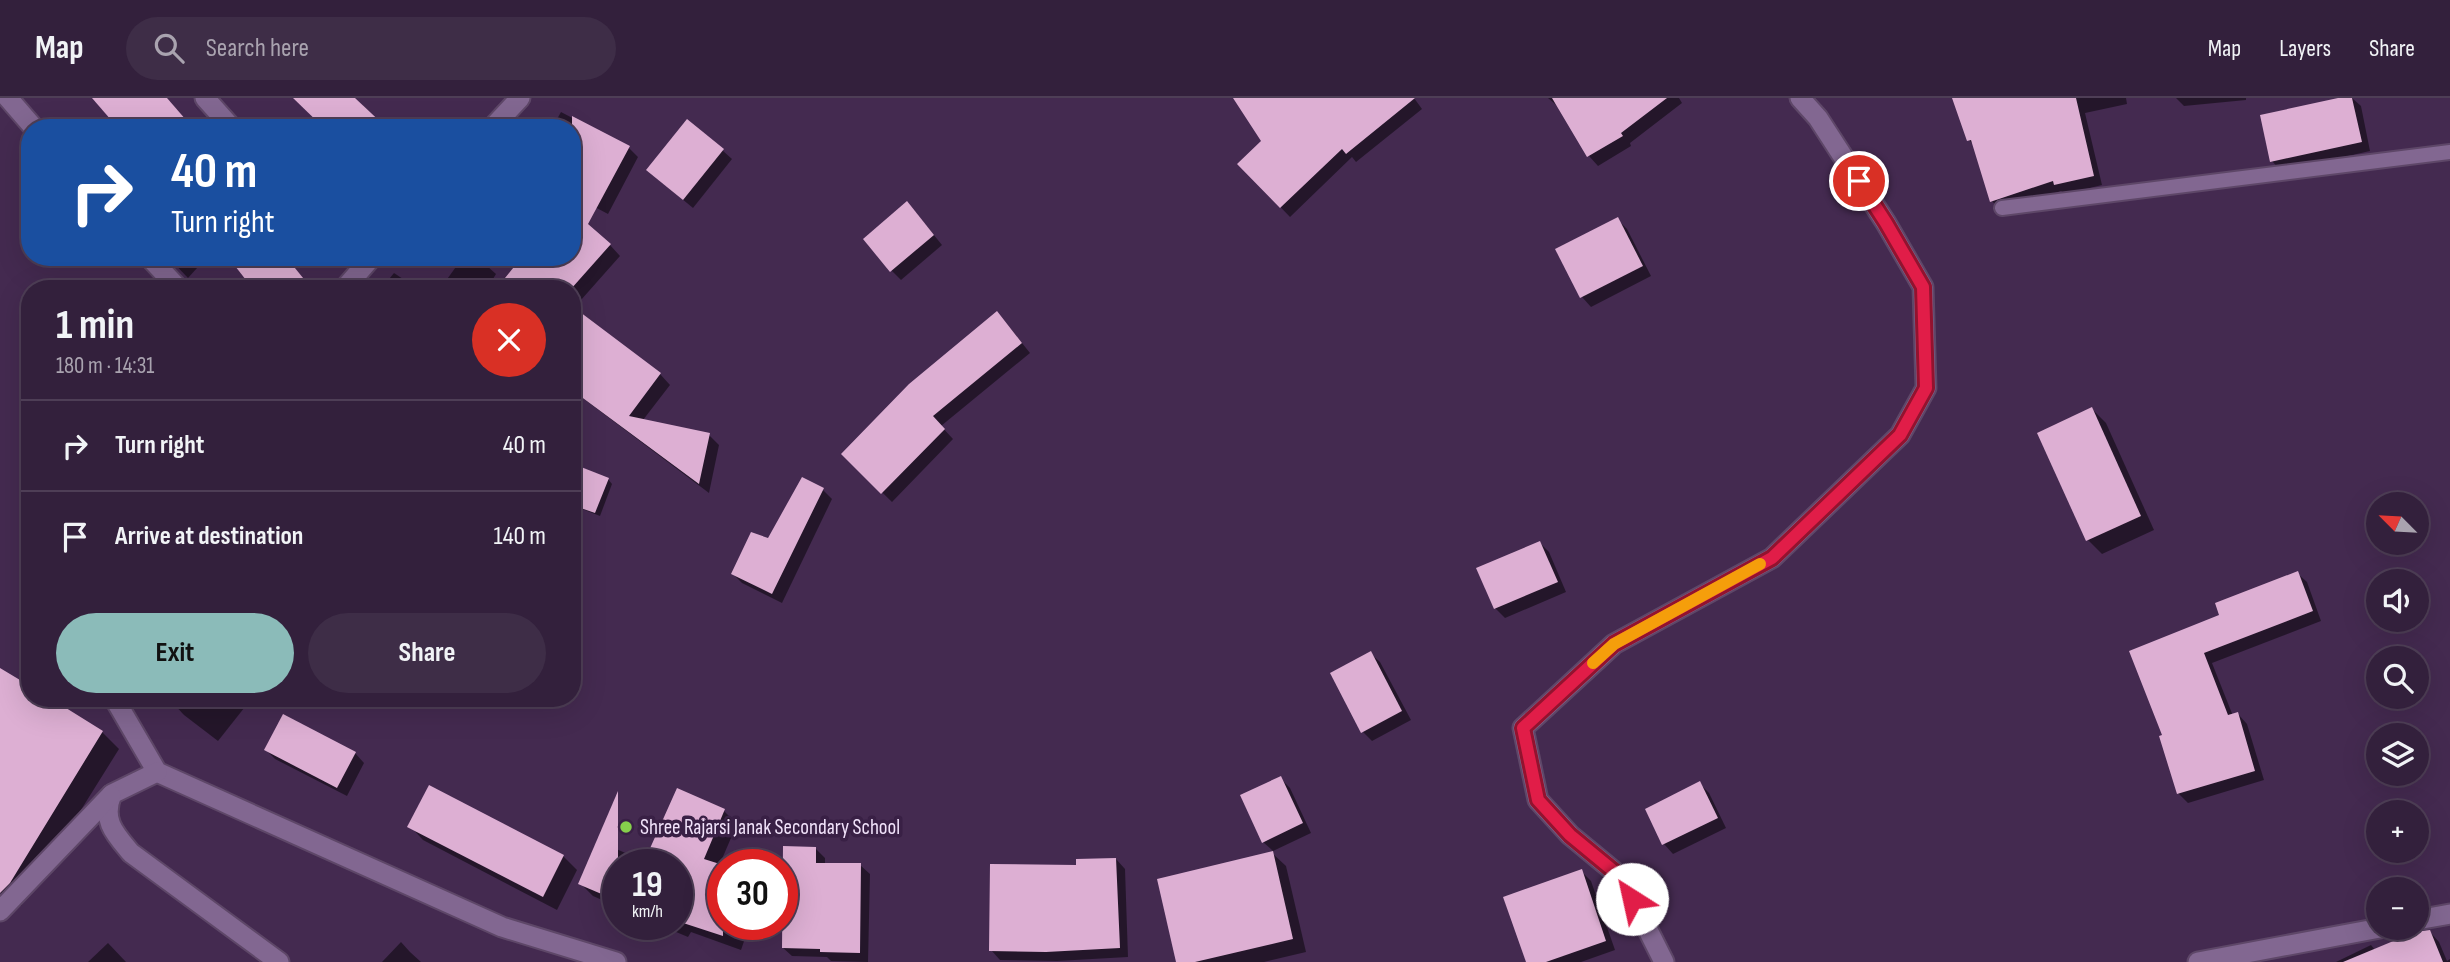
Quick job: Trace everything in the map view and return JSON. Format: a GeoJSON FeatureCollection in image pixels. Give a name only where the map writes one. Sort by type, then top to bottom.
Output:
{"type":"FeatureCollection","features":[{"type":"Feature","properties":{"kind":"street"},"geometry":{"type":"LineString","coordinates":[[8,98],[26,119]]}},
{"type":"Feature","properties":{"kind":"street"},"geometry":{"type":"LineString","coordinates":[[205,98],[224,119]]}},
{"type":"Feature","properties":{"kind":"street"},"geometry":{"type":"LineString","coordinates":[[500,119],[520,98]]}},
{"type":"Feature","properties":{"kind":"street"},"geometry":{"type":"LineString","coordinates":[[1664,962],[1622,878],[1570,835],[1538,800],[1523,728],[1614,644],[1772,558],[1900,435],[1926,388],[1923,287],[1886,223],[1818,118],[1800,98]]}},
{"type":"Feature","properties":{"kind":"street"},"geometry":{"type":"LineString","coordinates":[[157,266],[171,280]]}},
{"type":"Feature","properties":{"kind":"street"},"geometry":{"type":"LineString","coordinates":[[119,707],[157,772],[502,927],[616,962]]}},
{"type":"Feature","properties":{"kind":"street"},"geometry":{"type":"LineString","coordinates":[[0,911],[112,794],[157,772]]}},
{"type":"Feature","properties":{"kind":"street"},"geometry":{"type":"LineString","coordinates":[[112,794],[106,808],[112,830],[131,853],[279,962]]}},
{"type":"Feature","properties":{"kind":"street"},"geometry":{"type":"LineString","coordinates":[[2429,918],[2450,914]]}},
{"type":"Feature","properties":{"kind":"street"},"geometry":{"type":"LineString","coordinates":[[2198,962],[2366,930]]}},
{"type":"Feature","properties":{"kind":"lane"},"geometry":{"type":"LineString","coordinates":[[2002,208],[2450,152]]}},
{"type":"Feature","properties":{"kind":"building"},"geometry":{"type":"Polygon","coordinates":[[[92,98],[167,98],[185,119],[110,119],[92,98]]]}},
{"type":"Feature","properties":{"kind":"building"},"geometry":{"type":"Polygon","coordinates":[[[293,98],[355,98],[377,119],[315,119],[293,98]]]}},
{"type":"Feature","properties":{"kind":"building"},"geometry":{"type":"Polygon","coordinates":[[[1233,98],[1415,98],[1346,154],[1342,149],[1280,208],[1237,164],[1261,141],[1233,98]]]}},
{"type":"Feature","properties":{"kind":"building"},"geometry":{"type":"Polygon","coordinates":[[[1552,98],[1667,98],[1621,133],[1623,136],[1587,157],[1552,98]]]}},
{"type":"Feature","properties":{"kind":"building"},"geometry":{"type":"Polygon","coordinates":[[[1952,98],[2076,98],[2094,176],[2054,185],[2053,181],[1990,202],[1971,140],[1967,141],[1952,98]]]}},
{"type":"Feature","properties":{"kind":"building"},"geometry":{"type":"Polygon","coordinates":[[[2338,98],[2352,98],[2362,142],[2270,162],[2260,115],[2338,98]]]}},
{"type":"Feature","properties":{"kind":"building"},"geometry":{"type":"Polygon","coordinates":[[[687,119],[724,149],[683,200],[646,170],[687,119]]]}},
{"type":"Feature","properties":{"kind":"building"},"geometry":{"type":"Polygon","coordinates":[[[581,121],[630,146],[588,224],[611,244],[579,280],[503,280],[515,266],[581,266],[581,121]]]}},
{"type":"Feature","properties":{"kind":"building"},"geometry":{"type":"Polygon","coordinates":[[[907,201],[934,235],[890,272],[863,239],[907,201]]]}},
{"type":"Feature","properties":{"kind":"building"},"geometry":{"type":"Polygon","coordinates":[[[1618,217],[1643,266],[1580,298],[1555,249],[1618,217]]]}},
{"type":"Feature","properties":{"kind":"building"},"geometry":{"type":"Polygon","coordinates":[[[235,266],[293,266],[305,280],[246,280],[235,266]]]}},
{"type":"Feature","properties":{"kind":"building"},"geometry":{"type":"Polygon","coordinates":[[[997,311],[1022,343],[933,416],[945,429],[881,494],[841,454],[909,384],[997,311]]]}},
{"type":"Feature","properties":{"kind":"building"},"geometry":{"type":"Polygon","coordinates":[[[581,313],[661,373],[629,416],[710,433],[699,484],[581,397],[581,313]]]}},
{"type":"Feature","properties":{"kind":"building"},"geometry":{"type":"Polygon","coordinates":[[[2092,407],[2141,516],[2086,541],[2037,433],[2092,407]]]}},
{"type":"Feature","properties":{"kind":"building"},"geometry":{"type":"Polygon","coordinates":[[[581,467],[609,478],[595,513],[581,508],[581,467]]]}},
{"type":"Feature","properties":{"kind":"building"},"geometry":{"type":"Polygon","coordinates":[[[802,477],[824,488],[772,594],[731,574],[751,532],[768,538],[802,477]]]}},
{"type":"Feature","properties":{"kind":"building"},"geometry":{"type":"Polygon","coordinates":[[[1540,541],[1558,582],[1494,609],[1476,568],[1540,541]]]}},
{"type":"Feature","properties":{"kind":"building"},"geometry":{"type":"Polygon","coordinates":[[[2298,571],[2313,611],[2204,653],[2228,715],[2238,712],[2255,771],[2177,794],[2159,736],[2162,735],[2129,651],[2219,615],[2215,603],[2298,571]]]}},
{"type":"Feature","properties":{"kind":"building"},"geometry":{"type":"Polygon","coordinates":[[[1371,651],[1402,711],[1361,733],[1330,673],[1371,651]]]}},
{"type":"Feature","properties":{"kind":"building"},"geometry":{"type":"Polygon","coordinates":[[[0,668],[21,681],[21,707],[64,707],[103,731],[10,883],[0,893],[0,668]]]}},
{"type":"Feature","properties":{"kind":"building"},"geometry":{"type":"Polygon","coordinates":[[[283,714],[356,752],[337,788],[264,750],[283,714]]]}},
{"type":"Feature","properties":{"kind":"building"},"geometry":{"type":"Polygon","coordinates":[[[1281,776],[1303,823],[1262,843],[1240,795],[1281,776]]]}},
{"type":"Feature","properties":{"kind":"building"},"geometry":{"type":"Polygon","coordinates":[[[1700,781],[1718,818],[1662,845],[1645,809],[1700,781]]]}},
{"type":"Feature","properties":{"kind":"building"},"geometry":{"type":"Polygon","coordinates":[[[429,785],[564,855],[543,897],[407,827],[429,785]]]}},
{"type":"Feature","properties":{"kind":"building"},"geometry":{"type":"Polygon","coordinates":[[[677,788],[725,809],[704,859],[707,860],[707,931],[693,926],[693,849],[650,849],[677,788]]]}},
{"type":"Feature","properties":{"kind":"building"},"geometry":{"type":"Polygon","coordinates":[[[618,791],[618,849],[602,849],[602,894],[578,884],[618,791]]]}},
{"type":"Feature","properties":{"kind":"building"},"geometry":{"type":"Polygon","coordinates":[[[783,846],[816,847],[816,863],[861,863],[860,953],[782,948],[782,940],[798,940],[798,849],[783,849],[783,846]]]}},
{"type":"Feature","properties":{"kind":"building"},"geometry":{"type":"Polygon","coordinates":[[[1273,851],[1293,939],[1195,962],[1176,962],[1157,879],[1273,851]]]}},
{"type":"Feature","properties":{"kind":"building"},"geometry":{"type":"Polygon","coordinates":[[[1116,858],[1120,948],[1046,952],[989,951],[990,864],[1076,865],[1076,859],[1116,858]]]}},
{"type":"Feature","properties":{"kind":"building"},"geometry":{"type":"Polygon","coordinates":[[[1582,869],[1606,941],[1546,962],[1526,962],[1503,897],[1582,869]]]}},
{"type":"Feature","properties":{"kind":"building"},"geometry":{"type":"Polygon","coordinates":[[[2429,930],[2443,962],[2343,962],[2396,940],[2429,940],[2429,930]]]}},
{"type":"Feature","properties":{"kind":"slow traffic"},"geometry":{"type":"LineString","coordinates":[[1593,663],[1614,644],[1760,564]]}},
{"type":"Feature","properties":{"kind":"place","name":"Shree Rajarsi Janak Secondary School"},"geometry":{"type":"Point","coordinates":[626,827]}},
{"type":"Feature","properties":{"kind":"route"},"geometry":{"type":"LineString","coordinates":[[1632,899],[1622,878],[1570,835],[1538,800],[1523,728],[1614,644],[1772,558],[1900,435],[1926,388],[1923,287],[1859,181]]}}]}
